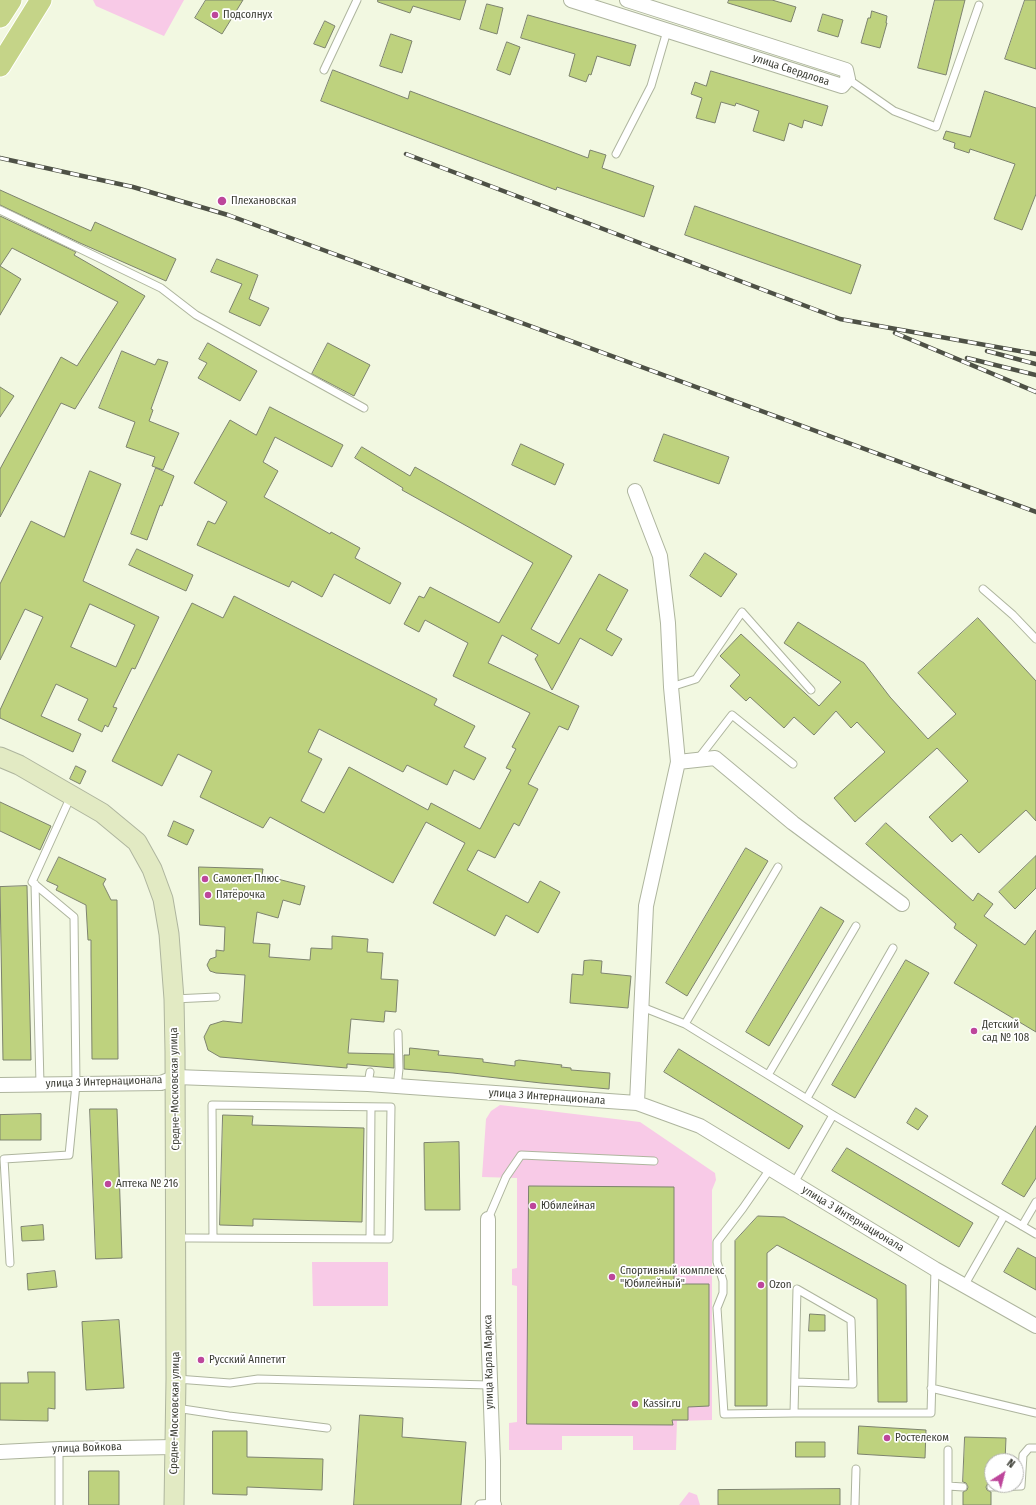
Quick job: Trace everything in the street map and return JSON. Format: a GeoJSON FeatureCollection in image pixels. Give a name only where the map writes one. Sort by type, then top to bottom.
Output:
{"type":"FeatureCollection","features":[{"type":"Feature","properties":{"kind":"main road"},"geometry":{"type":"LineString","coordinates":[[0,17],[11,0]]}},
{"type":"Feature","properties":{"kind":"main road"},"geometry":{"type":"LineString","coordinates":[[0,66],[41,0]]}},
{"type":"Feature","properties":{"kind":"street","name":"улица Свердлова"},"geometry":{"type":"LineString","coordinates":[[571,0],[842,86],[848,79],[846,70],[626,0]]}},
{"type":"Feature","properties":{"kind":"street"},"geometry":{"type":"LineString","coordinates":[[635,490],[660,556],[668,623],[671,687],[678,762],[646,906],[637,1103]]}},
{"type":"Feature","properties":{"kind":"street","name":"Средне-Московская улица"},"geometry":{"type":"LineString","coordinates":[[0,757],[19,765],[102,813],[137,842],[152,869],[163,899],[169,934],[174,999],[176,1077],[176,1408],[174,1505]]}},
{"type":"Feature","properties":{"kind":"street"},"geometry":{"type":"LineString","coordinates":[[678,762],[715,758],[792,823],[902,904]]}},
{"type":"Feature","properties":{"kind":"street","name":"улица 3 Интернационала"},"geometry":{"type":"LineString","coordinates":[[0,1085],[161,1083],[176,1077],[369,1078],[397,1087],[637,1103],[700,1126],[935,1269],[1036,1326]]}},
{"type":"Feature","properties":{"kind":"street","name":"улица Карла Маркса"},"geometry":{"type":"LineString","coordinates":[[488,1219],[489,1385],[493,1461],[489,1504]]}},
{"type":"Feature","properties":{"kind":"street","name":"улица Войкова"},"geometry":{"type":"LineString","coordinates":[[0,1452],[59,1449],[175,1447]]}},
{"type":"Feature","properties":{"kind":"lane"},"geometry":{"type":"LineString","coordinates":[[324,70],[358,0]]}},
{"type":"Feature","properties":{"kind":"lane"},"geometry":{"type":"LineString","coordinates":[[848,79],[894,111],[936,127],[979,5]]}},
{"type":"Feature","properties":{"kind":"lane"},"geometry":{"type":"LineString","coordinates":[[616,154],[651,86],[667,31]]}},
{"type":"Feature","properties":{"kind":"lane"},"geometry":{"type":"LineString","coordinates":[[0,210],[161,288],[196,315],[364,408]]}},
{"type":"Feature","properties":{"kind":"lane"},"geometry":{"type":"LineString","coordinates":[[983,589],[1013,615],[1036,639]]}},
{"type":"Feature","properties":{"kind":"lane"},"geometry":{"type":"LineString","coordinates":[[671,687],[696,679],[742,612],[811,690]]}},
{"type":"Feature","properties":{"kind":"lane"},"geometry":{"type":"LineString","coordinates":[[696,760],[732,714],[793,764]]}},
{"type":"Feature","properties":{"kind":"lane"},"geometry":{"type":"LineString","coordinates":[[10,1263],[4,1159],[69,1155],[76,1084],[74,917],[32,882],[71,796]]}},
{"type":"Feature","properties":{"kind":"lane"},"geometry":{"type":"LineString","coordinates":[[685,1024],[778,867]]}},
{"type":"Feature","properties":{"kind":"lane"},"geometry":{"type":"LineString","coordinates":[[36,884],[40,1084]]}},
{"type":"Feature","properties":{"kind":"lane"},"geometry":{"type":"LineString","coordinates":[[768,1075],[856,926]]}},
{"type":"Feature","properties":{"kind":"lane"},"geometry":{"type":"LineString","coordinates":[[807,1098],[893,948]]}},
{"type":"Feature","properties":{"kind":"lane"},"geometry":{"type":"LineString","coordinates":[[174,999],[216,997]]}},
{"type":"Feature","properties":{"kind":"lane"},"geometry":{"type":"LineString","coordinates":[[642,1007],[685,1024],[833,1115],[1036,1234]]}},
{"type":"Feature","properties":{"kind":"lane"},"geometry":{"type":"LineString","coordinates":[[397,1087],[399,1069],[398,1033]]}},
{"type":"Feature","properties":{"kind":"lane"},"geometry":{"type":"LineString","coordinates":[[176,1238],[389,1239],[391,1108],[212,1105],[213,1238]]}},
{"type":"Feature","properties":{"kind":"lane"},"geometry":{"type":"LineString","coordinates":[[370,1238],[371,1107]]}},
{"type":"Feature","properties":{"kind":"lane"},"geometry":{"type":"LineString","coordinates":[[794,1183],[833,1115]]}},
{"type":"Feature","properties":{"kind":"lane"},"geometry":{"type":"LineString","coordinates":[[488,1219],[506,1177],[521,1155],[654,1161]]}},
{"type":"Feature","properties":{"kind":"lane"},"geometry":{"type":"LineString","coordinates":[[770,1169],[744,1208],[717,1242],[717,1262],[723,1281],[723,1293],[717,1308],[724,1414],[931,1414],[935,1269]]}},
{"type":"Feature","properties":{"kind":"lane"},"geometry":{"type":"LineString","coordinates":[[1022,1226],[1036,1202]]}},
{"type":"Feature","properties":{"kind":"lane"},"geometry":{"type":"LineString","coordinates":[[964,1286],[1004,1216]]}},
{"type":"Feature","properties":{"kind":"lane"},"geometry":{"type":"LineString","coordinates":[[794,1413],[797,1289],[851,1320],[853,1384],[795,1382]]}},
{"type":"Feature","properties":{"kind":"lane"},"geometry":{"type":"LineString","coordinates":[[176,1379],[230,1383],[258,1379],[489,1385]]}},
{"type":"Feature","properties":{"kind":"lane"},"geometry":{"type":"LineString","coordinates":[[931,1388],[1036,1413]]}},
{"type":"Feature","properties":{"kind":"lane"},"geometry":{"type":"LineString","coordinates":[[176,1408],[327,1428]]}},
{"type":"Feature","properties":{"kind":"lane"},"geometry":{"type":"LineString","coordinates":[[1024,1454],[1029,1448],[1036,1448]]}},
{"type":"Feature","properties":{"kind":"lane"},"geometry":{"type":"LineString","coordinates":[[59,1449],[59,1505]]}},
{"type":"Feature","properties":{"kind":"lane"},"geometry":{"type":"LineString","coordinates":[[948,1450],[948,1505]]}},
{"type":"Feature","properties":{"kind":"lane"},"geometry":{"type":"LineString","coordinates":[[855,1505],[856,1469]]}},
{"type":"Feature","properties":{"kind":"lane"},"geometry":{"type":"LineString","coordinates":[[948,1486],[963,1487]]}},
{"type":"Feature","properties":{"kind":"shaded area"},"geometry":{"type":"Polygon","coordinates":[[[93,0],[184,0],[164,36],[96,6],[93,0]]]}},
{"type":"Feature","properties":{"kind":"shaded area","name":"Спортивный комплекс \"Юбилейный\""},"geometry":{"type":"Polygon","coordinates":[[[500,1105],[640,1122],[715,1173],[716,1180],[712,1190],[712,1420],[677,1421],[676,1450],[633,1450],[633,1436],[562,1436],[562,1450],[509,1450],[509,1423],[517,1422],[517,1286],[512,1285],[512,1269],[517,1268],[517,1178],[482,1177],[486,1119],[491,1111],[500,1105]]]}},
{"type":"Feature","properties":{"kind":"shaded area"},"geometry":{"type":"Polygon","coordinates":[[[312,1262],[388,1262],[388,1306],[313,1306],[312,1262]]]}},
{"type":"Feature","properties":{"kind":"shaded area"},"geometry":{"type":"Polygon","coordinates":[[[689,1492],[697,1495],[700,1505],[679,1505],[689,1492]]]}},
{"type":"Feature","properties":{"kind":"building","name":"Подсолнух"},"geometry":{"type":"Polygon","coordinates":[[[206,0],[243,0],[222,34],[195,18],[206,0]]]}},
{"type":"Feature","properties":{"kind":"building"},"geometry":{"type":"Polygon","coordinates":[[[378,0],[466,0],[460,20],[413,6],[410,13],[378,2],[378,0]]]}},
{"type":"Feature","properties":{"kind":"building"},"geometry":{"type":"Polygon","coordinates":[[[729,0],[772,0],[796,7],[791,22],[728,3],[729,0]]]}},
{"type":"Feature","properties":{"kind":"building"},"geometry":{"type":"Polygon","coordinates":[[[935,0],[965,0],[946,75],[918,68],[935,0]]]}},
{"type":"Feature","properties":{"kind":"building"},"geometry":{"type":"Polygon","coordinates":[[[1025,0],[1036,0],[1036,69],[1005,59],[1025,0]]]}},
{"type":"Feature","properties":{"kind":"building"},"geometry":{"type":"Polygon","coordinates":[[[487,4],[503,8],[497,34],[480,29],[487,4]]]}},
{"type":"Feature","properties":{"kind":"building"},"geometry":{"type":"Polygon","coordinates":[[[872,11],[887,16],[887,23],[880,48],[861,43],[868,18],[870,18],[872,11]]]}},
{"type":"Feature","properties":{"kind":"building"},"geometry":{"type":"Polygon","coordinates":[[[823,14],[843,20],[838,37],[818,31],[823,14]]]}},
{"type":"Feature","properties":{"kind":"building"},"geometry":{"type":"Polygon","coordinates":[[[528,15],[636,45],[630,66],[597,56],[591,75],[589,74],[586,82],[569,76],[575,54],[521,38],[528,15]]]}},
{"type":"Feature","properties":{"kind":"building"},"geometry":{"type":"Polygon","coordinates":[[[325,21],[335,26],[325,48],[314,44],[325,21]]]}},
{"type":"Feature","properties":{"kind":"building"},"geometry":{"type":"Polygon","coordinates":[[[391,34],[412,41],[402,73],[380,66],[391,34]]]}},
{"type":"Feature","properties":{"kind":"building"},"geometry":{"type":"Polygon","coordinates":[[[507,42],[520,47],[510,75],[497,70],[507,42]]]}},
{"type":"Feature","properties":{"kind":"building"},"geometry":{"type":"Polygon","coordinates":[[[333,70],[408,99],[410,91],[588,158],[590,150],[606,155],[602,168],[654,186],[644,217],[557,187],[556,190],[321,101],[333,70]]]}},
{"type":"Feature","properties":{"kind":"building"},"geometry":{"type":"Polygon","coordinates":[[[711,71],[828,106],[822,126],[804,120],[802,128],[789,123],[784,141],[753,131],[759,111],[736,103],[735,106],[721,102],[715,123],[696,118],[702,98],[691,94],[695,82],[706,86],[711,71]]]}},
{"type":"Feature","properties":{"kind":"building"},"geometry":{"type":"Polygon","coordinates":[[[985,91],[1036,108],[1036,194],[1022,230],[994,219],[1015,164],[970,149],[969,153],[954,148],[955,143],[943,139],[946,131],[970,137],[985,91]]]}},
{"type":"Feature","properties":{"kind":"building"},"geometry":{"type":"Polygon","coordinates":[[[0,190],[91,231],[95,222],[176,259],[166,281],[80,243],[0,205],[0,190]]]}},
{"type":"Feature","properties":{"kind":"building"},"geometry":{"type":"Polygon","coordinates":[[[695,206],[861,265],[851,294],[685,235],[695,206]]]}},
{"type":"Feature","properties":{"kind":"building"},"geometry":{"type":"Polygon","coordinates":[[[0,216],[76,252],[74,255],[145,296],[75,409],[61,403],[0,517],[0,469],[61,357],[77,366],[118,302],[12,248],[0,266],[0,216]]]}},
{"type":"Feature","properties":{"kind":"building"},"geometry":{"type":"Polygon","coordinates":[[[217,259],[258,275],[249,299],[269,308],[260,326],[229,312],[242,284],[211,272],[217,259]]]}},
{"type":"Feature","properties":{"kind":"building"},"geometry":{"type":"Polygon","coordinates":[[[0,266],[21,279],[0,315],[0,266]]]}},
{"type":"Feature","properties":{"kind":"building"},"geometry":{"type":"Polygon","coordinates":[[[208,343],[257,371],[240,401],[198,378],[207,363],[199,359],[208,343]]]}},
{"type":"Feature","properties":{"kind":"building"},"geometry":{"type":"Polygon","coordinates":[[[328,343],[370,365],[354,396],[312,374],[328,343]]]}},
{"type":"Feature","properties":{"kind":"building"},"geometry":{"type":"Polygon","coordinates":[[[122,351],[155,365],[158,359],[168,362],[151,409],[153,410],[149,421],[179,433],[163,470],[152,466],[155,457],[126,447],[135,422],[99,408],[122,351]]]}},
{"type":"Feature","properties":{"kind":"building"},"geometry":{"type":"Polygon","coordinates":[[[0,387],[14,396],[0,417],[0,387]]]}},
{"type":"Feature","properties":{"kind":"building"},"geometry":{"type":"Polygon","coordinates":[[[270,407],[343,445],[332,467],[275,437],[263,462],[278,471],[264,497],[330,534],[331,532],[360,548],[355,558],[401,583],[390,604],[334,574],[322,597],[292,581],[289,587],[197,545],[208,521],[215,524],[227,502],[194,483],[230,420],[256,435],[270,407]]]}},
{"type":"Feature","properties":{"kind":"building"},"geometry":{"type":"Polygon","coordinates":[[[664,434],[729,457],[719,484],[654,461],[664,434]]]}},
{"type":"Feature","properties":{"kind":"building"},"geometry":{"type":"Polygon","coordinates":[[[521,444],[564,464],[555,485],[512,465],[521,444]]]}},
{"type":"Feature","properties":{"kind":"building"},"geometry":{"type":"Polygon","coordinates":[[[362,447],[410,476],[415,467],[572,556],[531,629],[559,644],[599,574],[628,590],[606,630],[622,639],[612,656],[580,638],[552,690],[535,659],[538,655],[502,635],[488,663],[579,706],[568,730],[559,726],[528,784],[538,789],[519,826],[514,823],[495,858],[478,850],[467,870],[528,903],[540,881],[560,892],[538,933],[506,915],[495,936],[433,903],[465,843],[426,822],[393,883],[270,817],[263,828],[200,797],[212,771],[178,754],[162,786],[112,761],[192,603],[223,618],[234,596],[437,699],[434,705],[475,726],[464,747],[486,758],[474,780],[454,770],[447,785],[407,765],[403,772],[319,729],[308,752],[322,759],[301,801],[324,813],[349,767],[428,810],[431,803],[480,829],[511,770],[506,768],[516,749],[512,747],[530,713],[453,676],[468,643],[425,620],[419,632],[404,624],[419,596],[424,598],[430,587],[499,623],[533,563],[402,490],[403,488],[355,458],[362,447]]]}},
{"type":"Feature","properties":{"kind":"building"},"geometry":{"type":"Polygon","coordinates":[[[156,468],[174,476],[162,506],[160,505],[147,540],[131,534],[156,468]]]}},
{"type":"Feature","properties":{"kind":"building"},"geometry":{"type":"Polygon","coordinates":[[[90,471],[121,484],[83,581],[159,617],[135,669],[132,668],[113,707],[117,708],[108,727],[105,725],[102,732],[78,720],[88,699],[56,684],[41,716],[81,734],[73,752],[0,718],[0,710],[43,617],[25,609],[0,660],[0,584],[31,521],[64,537],[90,471]],[[90,604],[71,647],[116,667],[135,625],[90,604]]]}},
{"type":"Feature","properties":{"kind":"building"},"geometry":{"type":"Polygon","coordinates":[[[137,549],[193,575],[186,591],[129,565],[137,549]]]}},
{"type":"Feature","properties":{"kind":"building"},"geometry":{"type":"Polygon","coordinates":[[[705,553],[737,574],[721,597],[690,576],[705,553]]]}},
{"type":"Feature","properties":{"kind":"building"},"geometry":{"type":"Polygon","coordinates":[[[978,618],[1036,681],[1036,821],[1026,810],[979,853],[961,834],[952,842],[929,817],[968,781],[937,748],[855,822],[834,798],[885,752],[857,722],[851,728],[836,711],[814,735],[794,717],[784,728],[750,697],[746,701],[730,686],[740,675],[720,656],[741,634],[819,706],[841,682],[784,643],[798,622],[864,663],[890,697],[928,739],[956,714],[918,673],[978,618]]]}},
{"type":"Feature","properties":{"kind":"building"},"geometry":{"type":"Polygon","coordinates":[[[76,766],[86,771],[80,784],[70,779],[76,766]]]}},
{"type":"Feature","properties":{"kind":"building"},"geometry":{"type":"Polygon","coordinates":[[[0,802],[51,826],[40,850],[0,831],[0,802]]]}},
{"type":"Feature","properties":{"kind":"building"},"geometry":{"type":"Polygon","coordinates":[[[174,821],[194,830],[187,845],[168,836],[174,821]]]}},
{"type":"Feature","properties":{"kind":"building"},"geometry":{"type":"Polygon","coordinates":[[[886,823],[973,901],[978,893],[993,904],[984,916],[1025,945],[1036,930],[1036,1032],[954,983],[977,945],[954,928],[956,924],[866,844],[886,823]]]}},
{"type":"Feature","properties":{"kind":"building"},"geometry":{"type":"Polygon","coordinates":[[[746,848],[768,861],[687,996],[666,983],[746,848]]]}},
{"type":"Feature","properties":{"kind":"building"},"geometry":{"type":"Polygon","coordinates":[[[1036,856],[1036,888],[1015,909],[999,892],[1036,856]]]}},
{"type":"Feature","properties":{"kind":"building"},"geometry":{"type":"Polygon","coordinates":[[[59,857],[106,879],[103,884],[111,900],[117,900],[118,1059],[92,1059],[91,940],[88,940],[86,905],[56,890],[58,886],[47,881],[59,857]]]}},
{"type":"Feature","properties":{"kind":"building"},"geometry":{"type":"Polygon","coordinates":[[[199,867],[263,869],[262,875],[305,886],[300,905],[283,900],[278,918],[257,912],[253,943],[270,944],[269,957],[310,960],[311,948],[332,949],[332,936],[368,939],[367,952],[383,953],[381,979],[398,980],[396,1012],[385,1011],[384,1022],[351,1019],[348,1053],[394,1054],[394,1068],[347,1064],[347,1068],[220,1057],[208,1050],[204,1037],[210,1025],[223,1021],[242,1023],[245,975],[216,973],[210,971],[207,965],[210,959],[216,957],[216,950],[224,951],[225,927],[200,925],[199,867]]]}},
{"type":"Feature","properties":{"kind":"building"},"geometry":{"type":"Polygon","coordinates":[[[27,886],[31,1060],[3,1060],[0,887],[27,886]]]}},
{"type":"Feature","properties":{"kind":"building"},"geometry":{"type":"Polygon","coordinates":[[[821,907],[844,921],[769,1046],[746,1032],[821,907]]]}},
{"type":"Feature","properties":{"kind":"building"},"geometry":{"type":"Polygon","coordinates":[[[906,960],[929,973],[855,1098],[832,1085],[906,960]]]}},
{"type":"Feature","properties":{"kind":"building"},"geometry":{"type":"Polygon","coordinates":[[[584,961],[602,961],[601,973],[631,976],[628,1008],[570,1003],[572,974],[583,975],[584,961]]]}},
{"type":"Feature","properties":{"kind":"building"},"geometry":{"type":"Polygon","coordinates":[[[410,1048],[439,1051],[438,1055],[483,1059],[483,1062],[515,1066],[515,1061],[519,1060],[562,1065],[561,1067],[571,1068],[571,1070],[610,1073],[609,1089],[404,1069],[404,1055],[409,1055],[410,1048]]]}},
{"type":"Feature","properties":{"kind":"building"},"geometry":{"type":"Polygon","coordinates":[[[679,1049],[803,1126],[789,1149],[664,1072],[679,1049]]]}},
{"type":"Feature","properties":{"kind":"building"},"geometry":{"type":"Polygon","coordinates":[[[916,1108],[928,1116],[918,1130],[907,1123],[916,1108]]]}},
{"type":"Feature","properties":{"kind":"building"},"geometry":{"type":"Polygon","coordinates":[[[90,1109],[117,1109],[122,1258],[96,1259],[90,1109]]]}},
{"type":"Feature","properties":{"kind":"building"},"geometry":{"type":"Polygon","coordinates":[[[41,1114],[41,1140],[0,1140],[0,1115],[41,1114]]]}},
{"type":"Feature","properties":{"kind":"building"},"geometry":{"type":"Polygon","coordinates":[[[223,1115],[253,1116],[252,1125],[364,1128],[362,1222],[253,1219],[253,1226],[220,1225],[223,1115]]]}},
{"type":"Feature","properties":{"kind":"building"},"geometry":{"type":"Polygon","coordinates":[[[1036,1126],[1036,1178],[1024,1197],[1002,1184],[1036,1126]]]}},
{"type":"Feature","properties":{"kind":"building"},"geometry":{"type":"Polygon","coordinates":[[[459,1142],[460,1210],[425,1210],[424,1143],[459,1142]]]}},
{"type":"Feature","properties":{"kind":"building"},"geometry":{"type":"Polygon","coordinates":[[[847,1148],[973,1223],[959,1247],[832,1171],[847,1148]]]}},
{"type":"Feature","properties":{"kind":"building","name":"Спортивный комплекс \"Юбилейный\""},"geometry":{"type":"Polygon","coordinates":[[[529,1186],[674,1187],[674,1284],[709,1284],[709,1406],[688,1407],[688,1420],[672,1420],[673,1425],[527,1424],[529,1186]]]}},
{"type":"Feature","properties":{"kind":"building"},"geometry":{"type":"Polygon","coordinates":[[[758,1216],[784,1217],[906,1285],[907,1402],[878,1402],[877,1299],[777,1245],[767,1253],[767,1406],[735,1406],[735,1241],[758,1216]]]}},
{"type":"Feature","properties":{"kind":"building"},"geometry":{"type":"Polygon","coordinates":[[[43,1225],[44,1240],[22,1241],[21,1227],[43,1225]]]}},
{"type":"Feature","properties":{"kind":"building"},"geometry":{"type":"Polygon","coordinates":[[[1018,1248],[1036,1258],[1036,1290],[1004,1272],[1018,1248]]]}},
{"type":"Feature","properties":{"kind":"building"},"geometry":{"type":"Polygon","coordinates":[[[55,1271],[57,1287],[28,1290],[27,1274],[55,1271]]]}},
{"type":"Feature","properties":{"kind":"building"},"geometry":{"type":"Polygon","coordinates":[[[810,1314],[825,1315],[825,1331],[809,1331],[810,1314]]]}},
{"type":"Feature","properties":{"kind":"building"},"geometry":{"type":"Polygon","coordinates":[[[119,1320],[124,1388],[86,1390],[82,1322],[119,1320]]]}},
{"type":"Feature","properties":{"kind":"building"},"geometry":{"type":"Polygon","coordinates":[[[28,1372],[55,1372],[55,1409],[48,1408],[48,1421],[0,1420],[0,1383],[28,1383],[28,1372]]]}},
{"type":"Feature","properties":{"kind":"building"},"geometry":{"type":"Polygon","coordinates":[[[360,1415],[403,1418],[402,1437],[466,1442],[461,1505],[354,1505],[360,1415]]]}},
{"type":"Feature","properties":{"kind":"building"},"geometry":{"type":"Polygon","coordinates":[[[859,1426],[926,1430],[925,1458],[858,1454],[859,1426]]]}},
{"type":"Feature","properties":{"kind":"building"},"geometry":{"type":"Polygon","coordinates":[[[213,1431],[247,1431],[247,1457],[323,1459],[322,1490],[247,1487],[247,1495],[213,1494],[213,1431]]]}},
{"type":"Feature","properties":{"kind":"building"},"geometry":{"type":"Polygon","coordinates":[[[965,1437],[1006,1438],[1005,1453],[984,1453],[984,1493],[991,1493],[991,1505],[963,1505],[963,1492],[967,1490],[968,1487],[966,1483],[963,1482],[965,1437]]]}},
{"type":"Feature","properties":{"kind":"building"},"geometry":{"type":"Polygon","coordinates":[[[796,1442],[825,1442],[825,1457],[796,1457],[796,1442]]]}},
{"type":"Feature","properties":{"kind":"building"},"geometry":{"type":"Polygon","coordinates":[[[89,1471],[119,1471],[119,1505],[89,1505],[89,1471]]]}},
{"type":"Feature","properties":{"kind":"building"},"geometry":{"type":"Polygon","coordinates":[[[840,1489],[840,1505],[718,1505],[718,1490],[840,1489]]]}},
{"type":"Feature","properties":{"kind":"railway"},"geometry":{"type":"LineString","coordinates":[[406,154],[840,319],[1036,354]]}},
{"type":"Feature","properties":{"kind":"railway"},"geometry":{"type":"LineString","coordinates":[[0,158],[133,187],[228,215],[1036,512]]}},
{"type":"Feature","properties":{"kind":"railway"},"geometry":{"type":"LineString","coordinates":[[895,333],[1036,392]]}},
{"type":"Feature","properties":{"kind":"railway"},"geometry":{"type":"LineString","coordinates":[[987,351],[1036,364]]}},
{"type":"Feature","properties":{"kind":"railway"},"geometry":{"type":"LineString","coordinates":[[967,358],[1036,375]]}},
{"type":"Feature","properties":{"kind":"place","name":"Подсолнух"},"geometry":{"type":"Point","coordinates":[215,15]}},
{"type":"Feature","properties":{"kind":"place","name":"Плехановская"},"geometry":{"type":"Point","coordinates":[222,201]}},
{"type":"Feature","properties":{"kind":"place","name":"Самолет Плюс"},"geometry":{"type":"Point","coordinates":[205,879]}},
{"type":"Feature","properties":{"kind":"place","name":"Пятёрочка"},"geometry":{"type":"Point","coordinates":[208,895]}},
{"type":"Feature","properties":{"kind":"place","name":"Детский сад № 108"},"geometry":{"type":"Point","coordinates":[974,1031]}},
{"type":"Feature","properties":{"kind":"place","name":"Аптека № 216"},"geometry":{"type":"Point","coordinates":[108,1184]}},
{"type":"Feature","properties":{"kind":"place","name":"Юбилейная"},"geometry":{"type":"Point","coordinates":[533,1206]}},
{"type":"Feature","properties":{"kind":"place","name":"Спортивный комплекс \"Юбилейный\""},"geometry":{"type":"Point","coordinates":[612,1277]}},
{"type":"Feature","properties":{"kind":"place","name":"Ozon"},"geometry":{"type":"Point","coordinates":[761,1285]}},
{"type":"Feature","properties":{"kind":"place","name":"Русский Аппетит"},"geometry":{"type":"Point","coordinates":[201,1360]}},
{"type":"Feature","properties":{"kind":"place","name":"Kassir.ru"},"geometry":{"type":"Point","coordinates":[635,1404]}},
{"type":"Feature","properties":{"kind":"place","name":"Ростелеком"},"geometry":{"type":"Point","coordinates":[887,1438]}}]}
